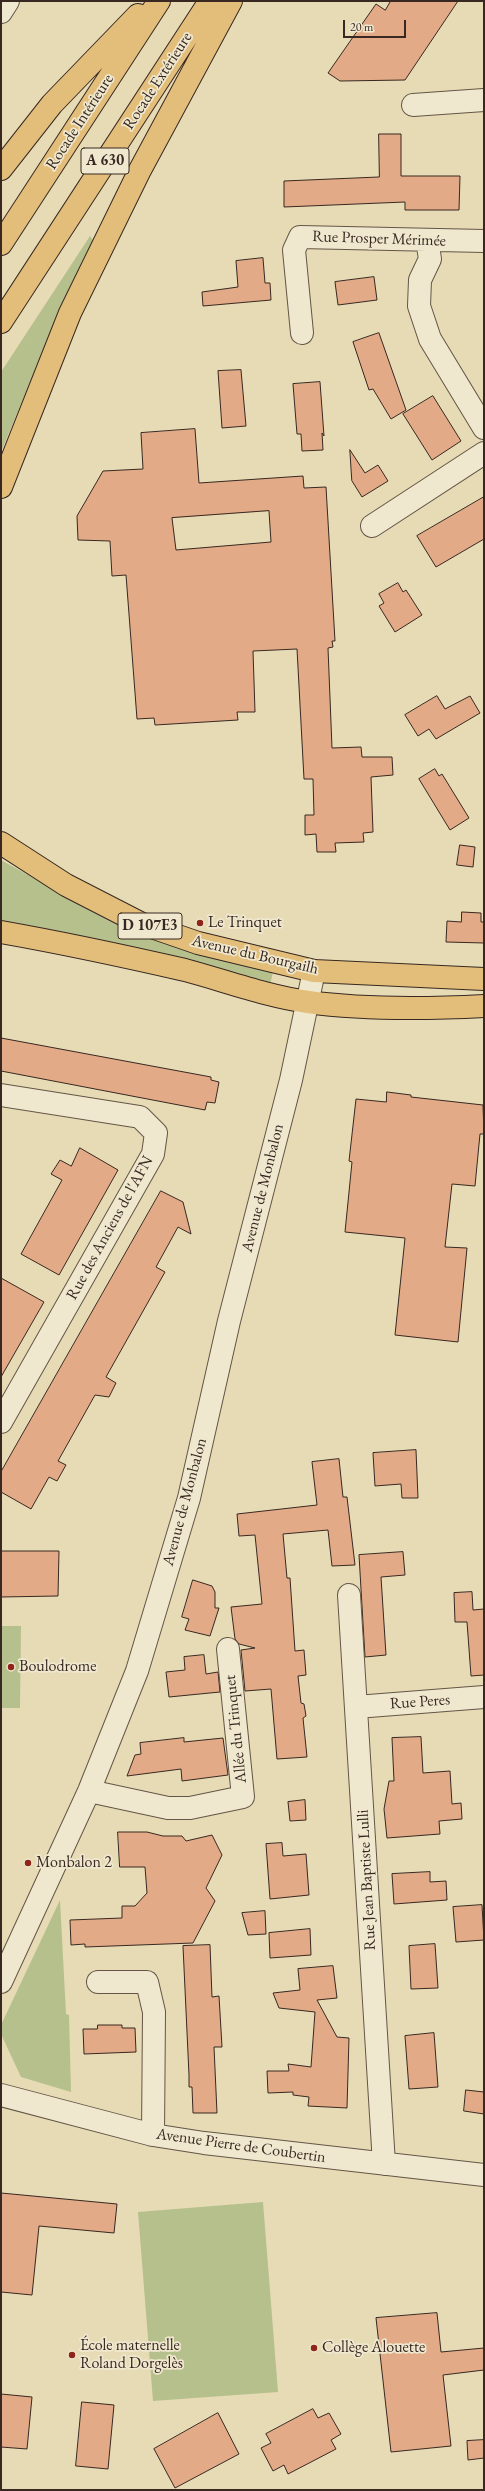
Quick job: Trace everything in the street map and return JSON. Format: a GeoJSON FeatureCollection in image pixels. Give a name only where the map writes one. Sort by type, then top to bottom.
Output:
{"type":"FeatureCollection","features":[{"type":"Feature","properties":{"kind":"main road"},"geometry":{"type":"LineString","coordinates":[[1,169],[52,104],[152,1]]}},
{"type":"Feature","properties":{"kind":"main road","name":"Rocade Intérieure"},"geometry":{"type":"LineString","coordinates":[[1,244],[159,1]]}},
{"type":"Feature","properties":{"kind":"main road","name":"Rocade Extérieure"},"geometry":{"type":"LineString","coordinates":[[1,322],[210,1]]}},
{"type":"Feature","properties":{"kind":"main road"},"geometry":{"type":"LineString","coordinates":[[1,487],[70,313],[140,170],[231,1]]}},
{"type":"Feature","properties":{"kind":"main road","name":"Avenue du Bourgailh"},"geometry":{"type":"LineString","coordinates":[[1,843],[66,885],[140,922],[198,943],[314,971],[484,979]]}},
{"type":"Feature","properties":{"kind":"main road","name":"Avenue du Bourgailh"},"geometry":{"type":"LineString","coordinates":[[1,932],[52,941],[178,969],[270,995],[308,1002],[441,1008],[484,1006]]}},
{"type":"Feature","properties":{"kind":"street"},"geometry":{"type":"LineString","coordinates":[[1,12],[8,1]]}},
{"type":"Feature","properties":{"kind":"street"},"geometry":{"type":"LineString","coordinates":[[413,105],[484,100]]}},
{"type":"Feature","properties":{"kind":"street","name":"Rue Prosper Mérimée"},"geometry":{"type":"LineString","coordinates":[[302,334],[294,250],[300,237],[484,241]]}},
{"type":"Feature","properties":{"kind":"street"},"geometry":{"type":"LineString","coordinates":[[427,240],[430,259],[420,280],[419,306],[430,339],[484,428]]}},
{"type":"Feature","properties":{"kind":"street"},"geometry":{"type":"LineString","coordinates":[[372,526],[484,453]]}},
{"type":"Feature","properties":{"kind":"street","name":"Avenue de Monbalon"},"geometry":{"type":"LineString","coordinates":[[1,1982],[89,1791],[137,1671],[189,1498],[229,1321],[308,1002],[314,971]]}},
{"type":"Feature","properties":{"kind":"street","name":"Rue des Anciens de l'AFN"},"geometry":{"type":"LineString","coordinates":[[1,1095],[140,1117],[156,1133],[153,1154],[1,1422]]}},
{"type":"Feature","properties":{"kind":"street","name":"Rue Jean Baptiste Lulli"},"geometry":{"type":"LineString","coordinates":[[349,1595],[384,2164]]}},
{"type":"Feature","properties":{"kind":"street","name":"Allée du Trinquet"},"geometry":{"type":"LineString","coordinates":[[89,1791],[168,1808],[190,1808],[242,1797],[228,1649]]}},
{"type":"Feature","properties":{"kind":"street","name":"Rue Peres"},"geometry":{"type":"LineString","coordinates":[[356,1707],[484,1697]]}},
{"type":"Feature","properties":{"kind":"street"},"geometry":{"type":"LineString","coordinates":[[98,1982],[147,1982],[154,2012],[153,2135]]}},
{"type":"Feature","properties":{"kind":"street","name":"Avenue Pierre de Coubertin"},"geometry":{"type":"LineString","coordinates":[[1,2095],[153,2135],[204,2144],[484,2175]]}},
{"type":"Feature","properties":{"kind":"green space"},"geometry":{"type":"Polygon","coordinates":[[[90,236],[95,243],[61,308],[1,452],[1,372],[90,236]]]}},
{"type":"Feature","properties":{"kind":"green space"},"geometry":{"type":"Polygon","coordinates":[[[1,860],[86,907],[273,972],[270,985],[1,923],[1,860]]]}},
{"type":"Feature","properties":{"kind":"green space","name":"Boulodrome"},"geometry":{"type":"Polygon","coordinates":[[[1,1626],[21,1626],[20,1708],[1,1708],[1,1626]]]}},
{"type":"Feature","properties":{"kind":"green space"},"geometry":{"type":"Polygon","coordinates":[[[60,1900],[66,2014],[69,2015],[71,2092],[21,2077],[1,2034],[1,2025],[60,1900]]]}},
{"type":"Feature","properties":{"kind":"green space"},"geometry":{"type":"Polygon","coordinates":[[[263,2202],[278,2392],[153,2401],[138,2212],[263,2202]]]}},
{"type":"Feature","properties":{"kind":"building"},"geometry":{"type":"Polygon","coordinates":[[[391,1],[458,1],[405,80],[340,81],[328,73],[376,4],[385,10],[391,1]]]}},
{"type":"Feature","properties":{"kind":"building"},"geometry":{"type":"Polygon","coordinates":[[[379,134],[401,134],[401,176],[460,176],[459,210],[405,210],[405,202],[284,207],[284,181],[379,177],[379,134]]]}},
{"type":"Feature","properties":{"kind":"building"},"geometry":{"type":"Polygon","coordinates":[[[263,258],[265,283],[270,283],[271,300],[203,306],[202,292],[238,287],[236,261],[263,258]]]}},
{"type":"Feature","properties":{"kind":"building"},"geometry":{"type":"Polygon","coordinates":[[[374,277],[377,300],[338,305],[335,282],[374,277]]]}},
{"type":"Feature","properties":{"kind":"building"},"geometry":{"type":"Polygon","coordinates":[[[379,333],[406,410],[391,419],[373,389],[369,390],[353,342],[379,333]]]}},
{"type":"Feature","properties":{"kind":"building"},"geometry":{"type":"Polygon","coordinates":[[[241,370],[246,426],[222,428],[218,371],[241,370]]]}},
{"type":"Feature","properties":{"kind":"building"},"geometry":{"type":"Polygon","coordinates":[[[320,382],[324,436],[322,433],[323,450],[302,451],[301,434],[297,434],[293,384],[320,382]]]}},
{"type":"Feature","properties":{"kind":"building"},"geometry":{"type":"Polygon","coordinates":[[[433,396],[461,441],[432,460],[403,414],[433,396]]]}},
{"type":"Feature","properties":{"kind":"building"},"geometry":{"type":"Polygon","coordinates":[[[195,429],[199,483],[303,476],[304,488],[326,487],[335,641],[332,641],[333,647],[328,648],[332,748],[361,747],[362,757],[392,757],[393,775],[371,777],[373,832],[363,833],[364,842],[335,843],[336,852],[317,852],[316,834],[305,835],[305,815],[314,815],[313,779],[304,779],[297,649],[253,651],[255,712],[237,712],[238,720],[155,725],[154,718],[137,719],[126,575],[112,576],[110,541],[78,540],[77,516],[103,471],[143,469],[141,433],[195,429]],[[269,511],[172,518],[176,550],[271,542],[269,511]]]}},
{"type":"Feature","properties":{"kind":"building"},"geometry":{"type":"Polygon","coordinates":[[[350,450],[365,473],[378,465],[388,481],[362,497],[352,481],[350,450]]]}},
{"type":"Feature","properties":{"kind":"building"},"geometry":{"type":"Polygon","coordinates":[[[484,497],[484,539],[436,567],[417,536],[484,497]]]}},
{"type":"Feature","properties":{"kind":"building"},"geometry":{"type":"Polygon","coordinates":[[[398,583],[403,592],[406,590],[422,615],[395,632],[379,606],[384,603],[379,594],[398,583]]]}},
{"type":"Feature","properties":{"kind":"building"},"geometry":{"type":"Polygon","coordinates":[[[437,696],[445,709],[470,696],[480,713],[436,739],[429,729],[418,736],[405,715],[437,696]]]}},
{"type":"Feature","properties":{"kind":"building"},"geometry":{"type":"Polygon","coordinates":[[[435,769],[439,776],[442,774],[469,818],[450,830],[419,779],[435,769]]]}},
{"type":"Feature","properties":{"kind":"building"},"geometry":{"type":"Polygon","coordinates":[[[460,845],[475,847],[473,867],[457,865],[460,845]]]}},
{"type":"Feature","properties":{"kind":"building"},"geometry":{"type":"Polygon","coordinates":[[[462,912],[481,913],[481,922],[484,922],[484,943],[446,942],[447,921],[461,922],[462,912]]]}},
{"type":"Feature","properties":{"kind":"building"},"geometry":{"type":"Polygon","coordinates":[[[1,1038],[211,1077],[211,1080],[219,1082],[215,1103],[207,1102],[205,1110],[1,1071],[1,1038]]]}},
{"type":"Feature","properties":{"kind":"building"},"geometry":{"type":"Polygon","coordinates":[[[387,1092],[411,1095],[411,1097],[483,1105],[484,1134],[480,1134],[475,1186],[452,1184],[445,1247],[467,1248],[458,1342],[395,1335],[405,1238],[345,1232],[352,1162],[349,1161],[356,1099],[386,1102],[387,1092]]]}},
{"type":"Feature","properties":{"kind":"building"},"geometry":{"type":"Polygon","coordinates":[[[80,1148],[118,1170],[59,1275],[21,1254],[62,1180],[51,1174],[60,1160],[71,1166],[80,1148]]]}},
{"type":"Feature","properties":{"kind":"building"},"geometry":{"type":"Polygon","coordinates":[[[161,1191],[183,1202],[191,1234],[178,1227],[156,1267],[165,1272],[106,1377],[116,1383],[109,1397],[95,1395],[58,1461],[66,1465],[57,1481],[49,1477],[31,1509],[1,1492],[1,1472],[161,1191]]]}},
{"type":"Feature","properties":{"kind":"building"},"geometry":{"type":"Polygon","coordinates":[[[1,1278],[44,1302],[1,1377],[1,1278]]]}},
{"type":"Feature","properties":{"kind":"building"},"geometry":{"type":"Polygon","coordinates":[[[416,1450],[418,1498],[402,1498],[401,1484],[375,1486],[373,1453],[416,1450]]]}},
{"type":"Feature","properties":{"kind":"building"},"geometry":{"type":"Polygon","coordinates":[[[339,1459],[343,1497],[347,1497],[355,1565],[332,1566],[328,1530],[283,1534],[287,1578],[290,1578],[295,1651],[304,1650],[306,1675],[298,1676],[301,1703],[304,1704],[306,1716],[303,1718],[307,1757],[277,1759],[271,1689],[245,1691],[241,1650],[255,1648],[239,1644],[235,1639],[231,1607],[262,1604],[255,1535],[239,1536],[237,1514],[317,1505],[312,1462],[339,1459]]]}},
{"type":"Feature","properties":{"kind":"building"},"geometry":{"type":"Polygon","coordinates":[[[1,1551],[59,1551],[58,1596],[1,1597],[1,1551]]]}},
{"type":"Feature","properties":{"kind":"building"},"geometry":{"type":"Polygon","coordinates":[[[403,1552],[405,1575],[381,1577],[386,1655],[365,1657],[359,1555],[403,1552]]]}},
{"type":"Feature","properties":{"kind":"building"},"geometry":{"type":"Polygon","coordinates":[[[193,1580],[212,1586],[215,1592],[215,1608],[219,1608],[210,1636],[185,1630],[189,1619],[182,1617],[193,1580]]]}},
{"type":"Feature","properties":{"kind":"building"},"geometry":{"type":"Polygon","coordinates":[[[472,1592],[473,1610],[484,1609],[484,1675],[471,1676],[467,1622],[455,1622],[454,1593],[472,1592]]]}},
{"type":"Feature","properties":{"kind":"building"},"geometry":{"type":"Polygon","coordinates":[[[204,1655],[206,1674],[218,1672],[220,1692],[169,1697],[166,1672],[185,1670],[184,1657],[204,1655]]]}},
{"type":"Feature","properties":{"kind":"building"},"geometry":{"type":"Polygon","coordinates":[[[421,1737],[423,1773],[450,1771],[452,1804],[461,1803],[462,1819],[439,1821],[440,1834],[387,1838],[384,1809],[389,1781],[394,1781],[392,1738],[421,1737]]]}},
{"type":"Feature","properties":{"kind":"building"},"geometry":{"type":"Polygon","coordinates":[[[184,1738],[184,1742],[223,1738],[228,1775],[182,1781],[181,1769],[127,1776],[135,1755],[141,1754],[140,1743],[184,1738]]]}},
{"type":"Feature","properties":{"kind":"building"},"geometry":{"type":"Polygon","coordinates":[[[305,1800],[306,1820],[290,1821],[288,1802],[305,1800]]]}},
{"type":"Feature","properties":{"kind":"building"},"geometry":{"type":"Polygon","coordinates":[[[118,1832],[147,1832],[163,1836],[182,1836],[186,1841],[212,1835],[222,1855],[206,1888],[215,1901],[193,1943],[85,1947],[85,1944],[71,1945],[70,1920],[122,1918],[122,1906],[135,1906],[147,1893],[145,1867],[120,1867],[118,1832]]]}},
{"type":"Feature","properties":{"kind":"building"},"geometry":{"type":"Polygon","coordinates":[[[282,1843],[283,1856],[306,1854],[309,1895],[270,1899],[266,1844],[282,1843]]]}},
{"type":"Feature","properties":{"kind":"building"},"geometry":{"type":"Polygon","coordinates":[[[430,1872],[430,1882],[446,1881],[447,1900],[394,1904],[392,1874],[430,1872]]]}},
{"type":"Feature","properties":{"kind":"building"},"geometry":{"type":"Polygon","coordinates":[[[482,1905],[484,1940],[456,1942],[453,1907],[482,1905]]]}},
{"type":"Feature","properties":{"kind":"building"},"geometry":{"type":"Polygon","coordinates":[[[265,1911],[266,1934],[248,1935],[242,1913],[265,1911]]]}},
{"type":"Feature","properties":{"kind":"building"},"geometry":{"type":"Polygon","coordinates":[[[310,1929],[311,1955],[270,1958],[269,1933],[310,1929]]]}},
{"type":"Feature","properties":{"kind":"building"},"geometry":{"type":"Polygon","coordinates":[[[435,1944],[438,1988],[411,1989],[409,1946],[435,1944]]]}},
{"type":"Feature","properties":{"kind":"building"},"geometry":{"type":"Polygon","coordinates":[[[210,1945],[212,1997],[219,1996],[222,2047],[214,2047],[217,2113],[193,2113],[192,2087],[189,2087],[183,1946],[210,1945]]]}},
{"type":"Feature","properties":{"kind":"building"},"geometry":{"type":"Polygon","coordinates":[[[333,1966],[337,1998],[317,2000],[337,2037],[349,2038],[347,2108],[308,2106],[309,2097],[293,2095],[293,2092],[268,2093],[267,2071],[289,2071],[288,2064],[311,2067],[315,2012],[279,2008],[273,1993],[300,1990],[298,1969],[333,1966]]]}},
{"type":"Feature","properties":{"kind":"building"},"geometry":{"type":"Polygon","coordinates":[[[98,2025],[122,2025],[122,2028],[135,2028],[136,2052],[84,2054],[83,2029],[97,2029],[98,2025]]]}},
{"type":"Feature","properties":{"kind":"building"},"geometry":{"type":"Polygon","coordinates":[[[434,2033],[438,2087],[409,2089],[405,2036],[434,2033]]]}},
{"type":"Feature","properties":{"kind":"building"},"geometry":{"type":"Polygon","coordinates":[[[466,2090],[484,2092],[484,2114],[464,2111],[466,2090]]]}},
{"type":"Feature","properties":{"kind":"building"},"geometry":{"type":"Polygon","coordinates":[[[1,2193],[117,2204],[114,2233],[39,2226],[32,2295],[1,2292],[1,2193]]]}},
{"type":"Feature","properties":{"kind":"building"},"geometry":{"type":"Polygon","coordinates":[[[437,2313],[441,2352],[484,2348],[484,2370],[443,2375],[451,2446],[391,2452],[376,2318],[437,2313]]]}},
{"type":"Feature","properties":{"kind":"building"},"geometry":{"type":"Polygon","coordinates":[[[1,2394],[32,2397],[27,2449],[1,2447],[1,2394]]]}},
{"type":"Feature","properties":{"kind":"building"},"geometry":{"type":"Polygon","coordinates":[[[82,2402],[114,2405],[108,2469],[76,2466],[82,2402]]]}},
{"type":"Feature","properties":{"kind":"building"},"geometry":{"type":"Polygon","coordinates":[[[313,2409],[318,2418],[329,2413],[341,2434],[331,2440],[336,2449],[288,2474],[284,2465],[273,2471],[261,2448],[271,2443],[266,2434],[313,2409]]]}},
{"type":"Feature","properties":{"kind":"building"},"geometry":{"type":"Polygon","coordinates":[[[218,2413],[239,2454],[175,2488],[154,2449],[218,2413]]]}},
{"type":"Feature","properties":{"kind":"building"},"geometry":{"type":"Polygon","coordinates":[[[484,2440],[484,2458],[468,2460],[467,2441],[484,2440]]]}},
{"type":"Feature","properties":{"kind":"place","name":"Le Trinquet"},"geometry":{"type":"Point","coordinates":[200,923]}},
{"type":"Feature","properties":{"kind":"place","name":"Boulodrome"},"geometry":{"type":"Point","coordinates":[11,1667]}},
{"type":"Feature","properties":{"kind":"place","name":"Monbalon 2"},"geometry":{"type":"Point","coordinates":[28,1863]}},
{"type":"Feature","properties":{"kind":"place","name":"Collège Alouette"},"geometry":{"type":"Point","coordinates":[314,2348]}},
{"type":"Feature","properties":{"kind":"place","name":"École maternelle Roland Dorgelès"},"geometry":{"type":"Point","coordinates":[72,2355]}}]}
